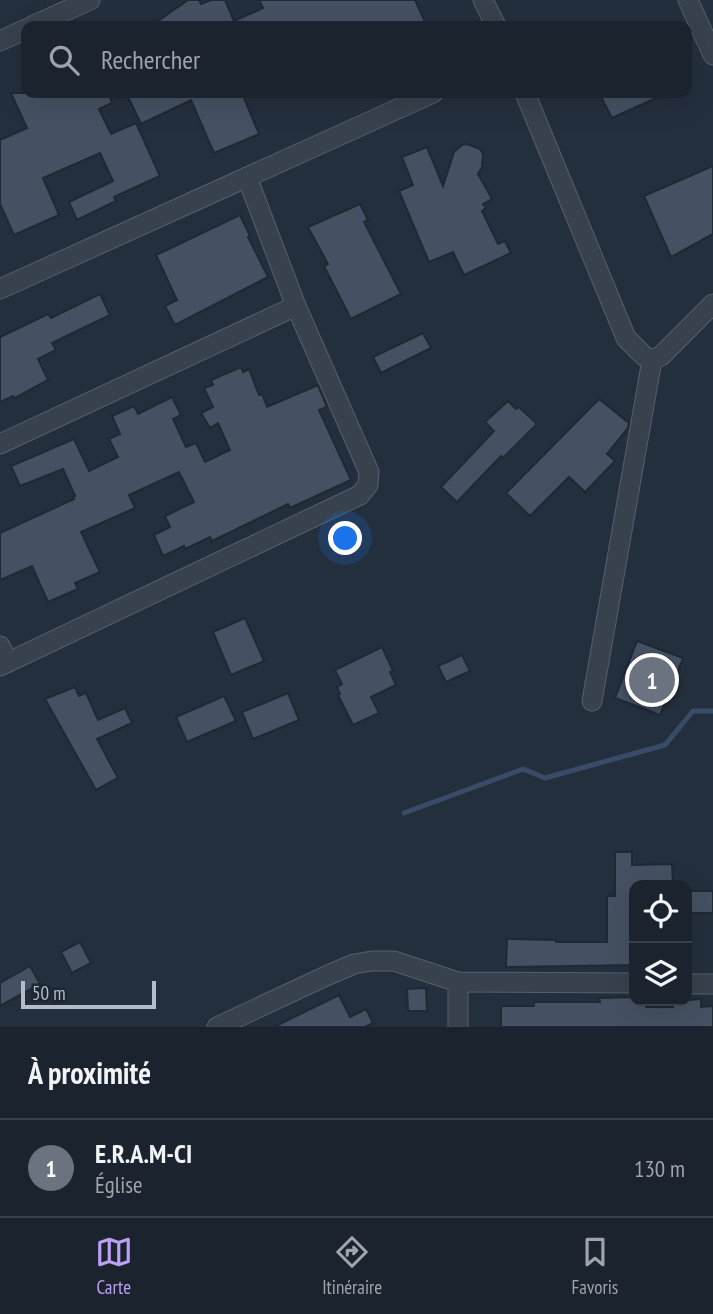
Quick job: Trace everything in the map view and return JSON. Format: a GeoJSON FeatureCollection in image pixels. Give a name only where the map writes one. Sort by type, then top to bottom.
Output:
{"type":"FeatureCollection","features":[{"type":"Feature","properties":{"kind":"street"},"geometry":{"type":"LineString","coordinates":[[43,21],[90,0]]}},
{"type":"Feature","properties":{"kind":"street"},"geometry":{"type":"LineString","coordinates":[[483,0],[494,21]]}},
{"type":"Feature","properties":{"kind":"street"},"geometry":{"type":"LineString","coordinates":[[688,0],[713,55]]}},
{"type":"Feature","properties":{"kind":"street"},"geometry":{"type":"LineString","coordinates":[[0,41],[21,31]]}},
{"type":"Feature","properties":{"kind":"street"},"geometry":{"type":"LineString","coordinates":[[0,289],[422,98]]}},
{"type":"Feature","properties":{"kind":"street"},"geometry":{"type":"LineString","coordinates":[[527,98],[626,338],[644,356],[652,360]]}},
{"type":"Feature","properties":{"kind":"street"},"geometry":{"type":"LineString","coordinates":[[3,658],[360,495],[368,485],[369,472],[296,306],[247,177]]}},
{"type":"Feature","properties":{"kind":"street"},"geometry":{"type":"LineString","coordinates":[[652,360],[661,356],[713,304]]}},
{"type":"Feature","properties":{"kind":"street"},"geometry":{"type":"LineString","coordinates":[[0,444],[296,306]]}},
{"type":"Feature","properties":{"kind":"street"},"geometry":{"type":"LineString","coordinates":[[592,701],[652,360]]}},
{"type":"Feature","properties":{"kind":"street"},"geometry":{"type":"LineString","coordinates":[[218,1027],[354,964],[394,961],[458,982],[629,983]]}},
{"type":"Feature","properties":{"kind":"street"},"geometry":{"type":"LineString","coordinates":[[458,982],[458,1027]]}},
{"type":"Feature","properties":{"kind":"street"},"geometry":{"type":"LineString","coordinates":[[692,984],[713,984]]}},
{"type":"Feature","properties":{"kind":"building"},"geometry":{"type":"Polygon","coordinates":[[[188,0],[199,0],[201,4],[211,0],[225,0],[234,21],[158,21],[188,0]]]}},
{"type":"Feature","properties":{"kind":"building"},"geometry":{"type":"Polygon","coordinates":[[[259,0],[415,0],[425,21],[234,21],[263,8],[259,0]]]}},
{"type":"Feature","properties":{"kind":"building"},"geometry":{"type":"Polygon","coordinates":[[[11,93],[21,93],[21,98],[110,98],[112,103],[99,109],[111,134],[136,123],[160,176],[114,197],[116,201],[77,220],[69,202],[113,181],[100,153],[43,178],[59,215],[14,235],[0,204],[0,140],[27,128],[11,93]]]}},
{"type":"Feature","properties":{"kind":"building"},"geometry":{"type":"Polygon","coordinates":[[[128,98],[244,98],[259,134],[214,153],[191,100],[141,124],[128,98]]]}},
{"type":"Feature","properties":{"kind":"building"},"geometry":{"type":"Polygon","coordinates":[[[602,98],[656,98],[612,118],[602,98]]]}},
{"type":"Feature","properties":{"kind":"building"},"geometry":{"type":"Polygon","coordinates":[[[467,144],[480,149],[483,154],[482,167],[478,174],[492,199],[483,204],[486,208],[482,211],[498,244],[505,241],[511,253],[464,275],[453,252],[429,262],[399,191],[413,185],[402,157],[427,147],[443,186],[454,152],[467,144]]]}},
{"type":"Feature","properties":{"kind":"building"},"geometry":{"type":"Polygon","coordinates":[[[713,166],[713,234],[671,257],[644,196],[713,166]]]}},
{"type":"Feature","properties":{"kind":"building"},"geometry":{"type":"Polygon","coordinates":[[[360,204],[368,220],[364,222],[401,294],[351,319],[324,266],[328,264],[308,227],[360,204]]]}},
{"type":"Feature","properties":{"kind":"building"},"geometry":{"type":"Polygon","coordinates":[[[240,215],[268,277],[175,325],[165,306],[177,300],[156,255],[240,215]]]}},
{"type":"Feature","properties":{"kind":"building"},"geometry":{"type":"Polygon","coordinates":[[[100,294],[110,315],[52,343],[56,350],[38,359],[48,380],[15,398],[13,396],[0,402],[0,337],[48,314],[51,318],[100,294]]]}},
{"type":"Feature","properties":{"kind":"building"},"geometry":{"type":"Polygon","coordinates":[[[423,333],[431,348],[381,373],[373,357],[423,333]]]}},
{"type":"Feature","properties":{"kind":"building"},"geometry":{"type":"Polygon","coordinates":[[[241,367],[243,372],[249,369],[267,407],[318,385],[327,407],[319,410],[351,480],[290,508],[288,504],[212,541],[210,537],[163,556],[154,535],[170,527],[165,516],[194,502],[179,472],[129,495],[135,508],[81,532],[100,572],[75,583],[78,589],[48,602],[32,566],[0,580],[0,533],[74,499],[75,496],[63,469],[20,486],[11,466],[74,439],[89,471],[118,457],[109,439],[120,434],[112,416],[134,406],[138,414],[172,397],[181,415],[173,419],[186,447],[196,443],[205,462],[230,450],[218,423],[210,428],[201,413],[213,407],[204,388],[213,385],[211,380],[241,367]]]}},
{"type":"Feature","properties":{"kind":"building"},"geometry":{"type":"Polygon","coordinates":[[[599,399],[629,423],[607,454],[615,461],[585,492],[569,477],[530,516],[506,493],[599,399]]]}},
{"type":"Feature","properties":{"kind":"building"},"geometry":{"type":"Polygon","coordinates":[[[508,401],[516,409],[519,407],[537,424],[503,458],[501,456],[457,502],[441,487],[494,431],[485,422],[508,401]]]}},
{"type":"Feature","properties":{"kind":"building"},"geometry":{"type":"Polygon","coordinates":[[[245,618],[264,661],[231,675],[213,632],[245,618]]]}},
{"type":"Feature","properties":{"kind":"building"},"geometry":{"type":"Polygon","coordinates":[[[637,641],[683,658],[660,715],[615,698],[637,641]]]}},
{"type":"Feature","properties":{"kind":"building"},"geometry":{"type":"Polygon","coordinates":[[[382,647],[396,685],[371,697],[379,713],[353,725],[338,695],[340,694],[337,687],[342,684],[335,670],[382,647]]]}},
{"type":"Feature","properties":{"kind":"building"},"geometry":{"type":"Polygon","coordinates":[[[462,655],[470,671],[446,682],[438,666],[462,655]]]}},
{"type":"Feature","properties":{"kind":"building"},"geometry":{"type":"Polygon","coordinates":[[[75,687],[79,696],[86,693],[98,720],[125,708],[132,723],[97,739],[118,778],[96,790],[45,699],[75,687]]]}},
{"type":"Feature","properties":{"kind":"building"},"geometry":{"type":"Polygon","coordinates":[[[288,693],[299,720],[253,739],[242,712],[288,693]]]}},
{"type":"Feature","properties":{"kind":"building"},"geometry":{"type":"Polygon","coordinates":[[[224,696],[236,721],[187,742],[176,717],[224,696]]]}},
{"type":"Feature","properties":{"kind":"building"},"geometry":{"type":"Polygon","coordinates":[[[615,852],[632,852],[632,865],[672,864],[673,880],[629,880],[629,965],[506,967],[507,939],[607,942],[607,896],[615,896],[615,852]]]}},
{"type":"Feature","properties":{"kind":"building"},"geometry":{"type":"Polygon","coordinates":[[[692,891],[713,891],[713,913],[692,913],[692,891]]]}},
{"type":"Feature","properties":{"kind":"building"},"geometry":{"type":"Polygon","coordinates":[[[80,942],[91,963],[72,973],[61,952],[80,942]]]}},
{"type":"Feature","properties":{"kind":"building"},"geometry":{"type":"Polygon","coordinates":[[[30,966],[40,984],[0,1006],[0,983],[30,966]]]}},
{"type":"Feature","properties":{"kind":"building"},"geometry":{"type":"Polygon","coordinates":[[[426,988],[427,1011],[408,1011],[407,989],[426,988]]]}},
{"type":"Feature","properties":{"kind":"building"},"geometry":{"type":"Polygon","coordinates":[[[339,995],[350,1017],[366,1009],[373,1023],[365,1027],[274,1027],[339,995]]]}},
{"type":"Feature","properties":{"kind":"building"},"geometry":{"type":"Polygon","coordinates":[[[629,997],[629,1006],[646,1007],[692,1006],[692,1000],[701,999],[701,1007],[713,1006],[713,1027],[501,1027],[501,1006],[534,1006],[534,1002],[600,1002],[599,998],[629,997]]]}},
{"type":"Feature","properties":{"kind":"waterway"},"geometry":{"type":"LineString","coordinates":[[404,813],[523,769],[545,778],[665,745],[693,711],[713,711]]}},
{"type":"Feature","properties":{"kind":"place","name":"E.R.A.M-CI"},"geometry":{"type":"Point","coordinates":[652,680]}}]}
